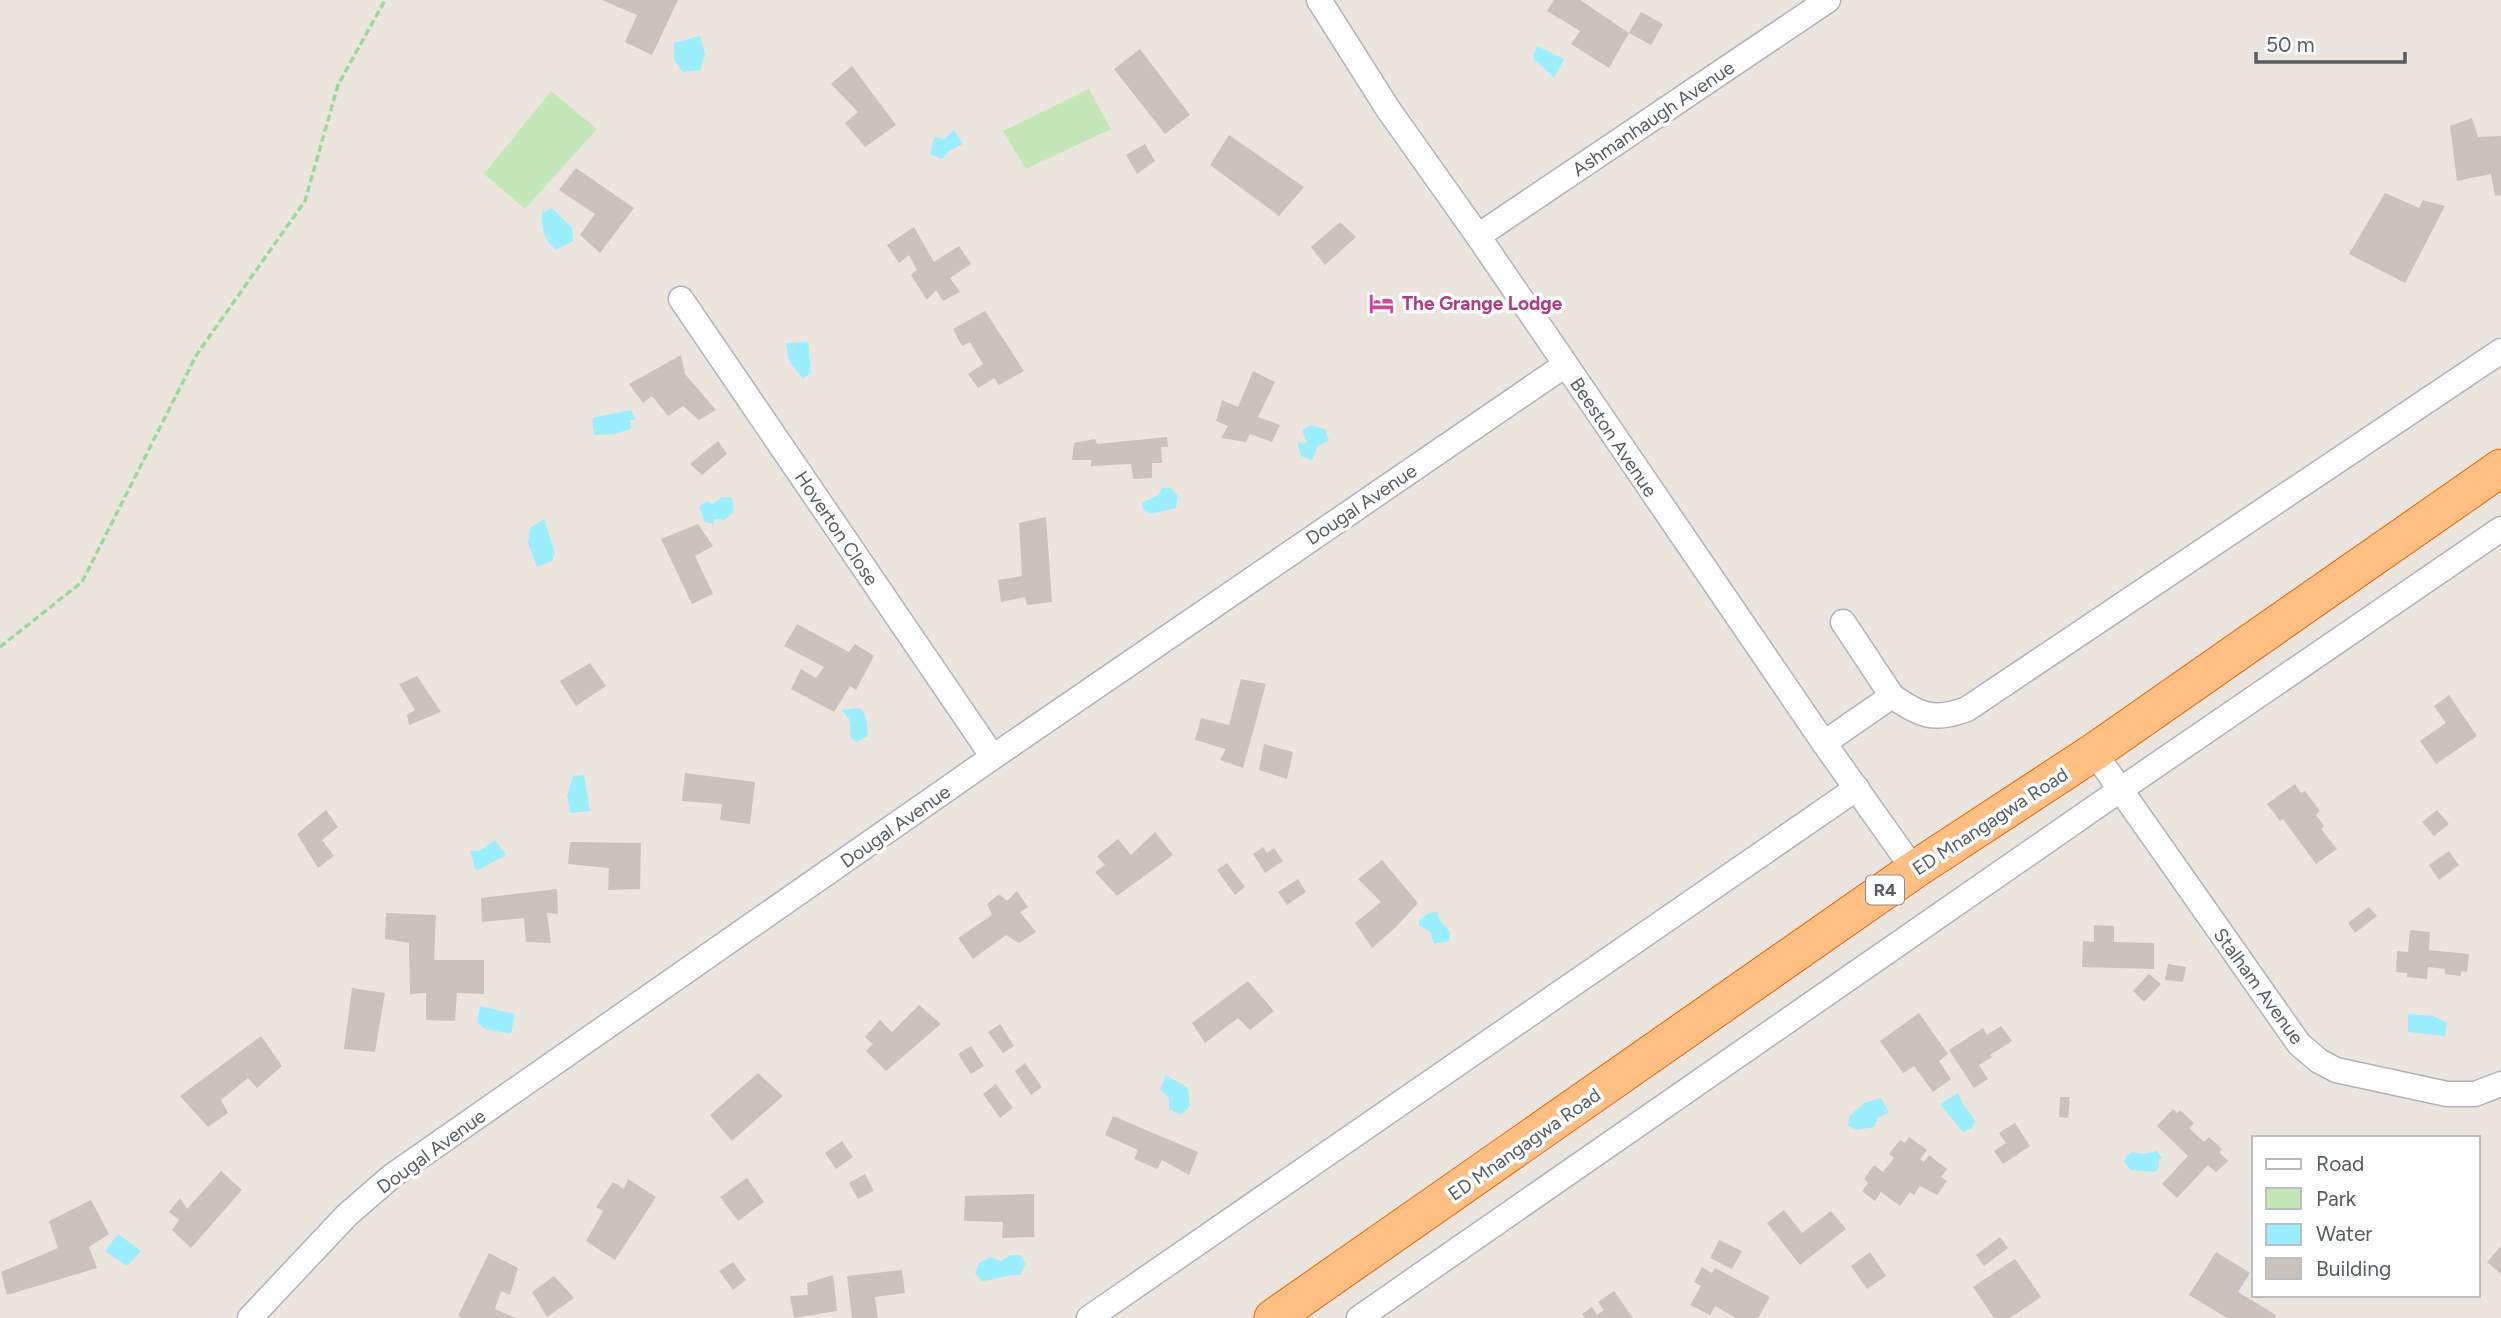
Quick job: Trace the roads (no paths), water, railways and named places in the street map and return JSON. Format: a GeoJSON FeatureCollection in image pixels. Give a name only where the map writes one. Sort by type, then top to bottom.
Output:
{"type":"FeatureCollection","features":[{"type":"Feature","properties":{"kind":"highway","name":"ED Mnangagwa Road"},"geometry":{"type":"LineString","coordinates":[[1273,1318],[1914,870],[2094,752],[2501,468]]}},
{"type":"Feature","properties":{"kind":"street","name":"Beeston Avenue"},"geometry":{"type":"LineString","coordinates":[[1319,0],[1388,109],[1914,870]]}},
{"type":"Feature","properties":{"kind":"street","name":"Ashmanhaugh Avenue"},"geometry":{"type":"LineString","coordinates":[[1478,236],[1828,0]]}},
{"type":"Feature","properties":{"kind":"street","name":"Hoverton Close"},"geometry":{"type":"LineString","coordinates":[[681,299],[993,757]]}},
{"type":"Feature","properties":{"kind":"street"},"geometry":{"type":"LineString","coordinates":[[1843,622],[1892,696],[1912,710],[1925,715],[1953,714],[1967,709],[2501,351]]}},
{"type":"Feature","properties":{"kind":"street","name":"Dougal Avenue"},"geometry":{"type":"LineString","coordinates":[[250,1318],[347,1215],[392,1176],[993,757],[1565,365]]}},
{"type":"Feature","properties":{"kind":"street"},"geometry":{"type":"LineString","coordinates":[[1359,1318],[2501,529]]}},
{"type":"Feature","properties":{"kind":"street"},"geometry":{"type":"LineString","coordinates":[[1824,743],[1892,696]]}},
{"type":"Feature","properties":{"kind":"street","name":"Stalham Avenue"},"geometry":{"type":"LineString","coordinates":[[2094,752],[2299,1044],[2319,1061],[2336,1070],[2447,1094],[2475,1094],[2501,1084]]}},
{"type":"Feature","properties":{"kind":"street"},"geometry":{"type":"LineString","coordinates":[[1088,1318],[1857,788]]}},
{"type":"Feature","properties":{"kind":"water"},"geometry":{"type":"Polygon","coordinates":[[[700,36],[705,54],[700,70],[682,72],[674,59],[674,43],[700,36]]]}},
{"type":"Feature","properties":{"kind":"water"},"geometry":{"type":"Polygon","coordinates":[[[1537,46],[1564,59],[1554,78],[1533,58],[1537,46]]]}},
{"type":"Feature","properties":{"kind":"water"},"geometry":{"type":"Polygon","coordinates":[[[954,130],[963,144],[949,151],[942,159],[930,154],[934,137],[944,139],[954,130]]]}},
{"type":"Feature","properties":{"kind":"water"},"geometry":{"type":"Polygon","coordinates":[[[552,208],[572,228],[573,241],[556,250],[546,238],[542,224],[542,213],[552,208]]]}},
{"type":"Feature","properties":{"kind":"water"},"geometry":{"type":"Polygon","coordinates":[[[808,342],[811,372],[803,379],[789,361],[786,343],[808,342]]]}},
{"type":"Feature","properties":{"kind":"water"},"geometry":{"type":"Polygon","coordinates":[[[631,410],[636,420],[630,420],[631,429],[614,434],[594,435],[592,418],[631,410]]]}},
{"type":"Feature","properties":{"kind":"water"},"geometry":{"type":"Polygon","coordinates":[[[1311,425],[1325,429],[1329,440],[1318,446],[1312,460],[1301,456],[1297,442],[1307,443],[1302,430],[1311,425]]]}},
{"type":"Feature","properties":{"kind":"water"},"geometry":{"type":"Polygon","coordinates":[[[1162,488],[1171,488],[1178,496],[1176,508],[1151,514],[1143,510],[1142,503],[1158,495],[1162,488]]]}},
{"type":"Feature","properties":{"kind":"water"},"geometry":{"type":"Polygon","coordinates":[[[722,497],[732,498],[734,511],[725,520],[715,519],[713,524],[705,522],[699,506],[707,501],[713,504],[722,497]]]}},
{"type":"Feature","properties":{"kind":"water"},"geometry":{"type":"Polygon","coordinates":[[[544,519],[555,553],[552,561],[537,567],[528,543],[530,528],[544,519]]]}},
{"type":"Feature","properties":{"kind":"water"},"geometry":{"type":"Polygon","coordinates":[[[859,708],[866,717],[868,736],[857,742],[851,738],[849,719],[842,710],[859,708]]]}},
{"type":"Feature","properties":{"kind":"water"},"geometry":{"type":"Polygon","coordinates":[[[584,775],[590,811],[571,813],[567,796],[573,776],[584,775]]]}},
{"type":"Feature","properties":{"kind":"water"},"geometry":{"type":"Polygon","coordinates":[[[495,840],[506,855],[476,871],[470,851],[481,850],[495,840]]]}},
{"type":"Feature","properties":{"kind":"water"},"geometry":{"type":"Polygon","coordinates":[[[1437,912],[1440,921],[1450,932],[1449,941],[1434,944],[1430,932],[1419,925],[1419,920],[1429,913],[1437,912]]]}},
{"type":"Feature","properties":{"kind":"water"},"geometry":{"type":"Polygon","coordinates":[[[480,1006],[515,1014],[511,1034],[485,1029],[477,1023],[480,1006]]]}},
{"type":"Feature","properties":{"kind":"water"},"geometry":{"type":"Polygon","coordinates":[[[2408,1014],[2433,1016],[2447,1023],[2445,1036],[2408,1032],[2408,1014]]]}},
{"type":"Feature","properties":{"kind":"water"},"geometry":{"type":"Polygon","coordinates":[[[1166,1075],[1188,1088],[1190,1106],[1181,1115],[1169,1109],[1169,1098],[1160,1089],[1166,1075]]]}},
{"type":"Feature","properties":{"kind":"water"},"geometry":{"type":"Polygon","coordinates":[[[1958,1093],[1975,1121],[1972,1128],[1963,1132],[1940,1104],[1958,1093]]]}},
{"type":"Feature","properties":{"kind":"water"},"geometry":{"type":"Polygon","coordinates":[[[1881,1098],[1889,1112],[1878,1118],[1874,1127],[1857,1130],[1848,1126],[1849,1116],[1864,1103],[1881,1098]]]}},
{"type":"Feature","properties":{"kind":"water"},"geometry":{"type":"Polygon","coordinates":[[[2157,1151],[2162,1158],[2155,1172],[2131,1170],[2124,1162],[2132,1152],[2143,1154],[2157,1151]]]}},
{"type":"Feature","properties":{"kind":"water"},"geometry":{"type":"Polygon","coordinates":[[[118,1234],[141,1251],[127,1266],[105,1251],[118,1234]]]}},
{"type":"Feature","properties":{"kind":"water"},"geometry":{"type":"Polygon","coordinates":[[[1010,1255],[1020,1255],[1026,1264],[1020,1275],[982,1281],[975,1273],[979,1263],[990,1257],[1001,1261],[1010,1255]]]}},
{"type":"Feature","properties":{"kind":"place","name":"The Grange Lodge"},"geometry":{"type":"Point","coordinates":[1382,303]}}]}
